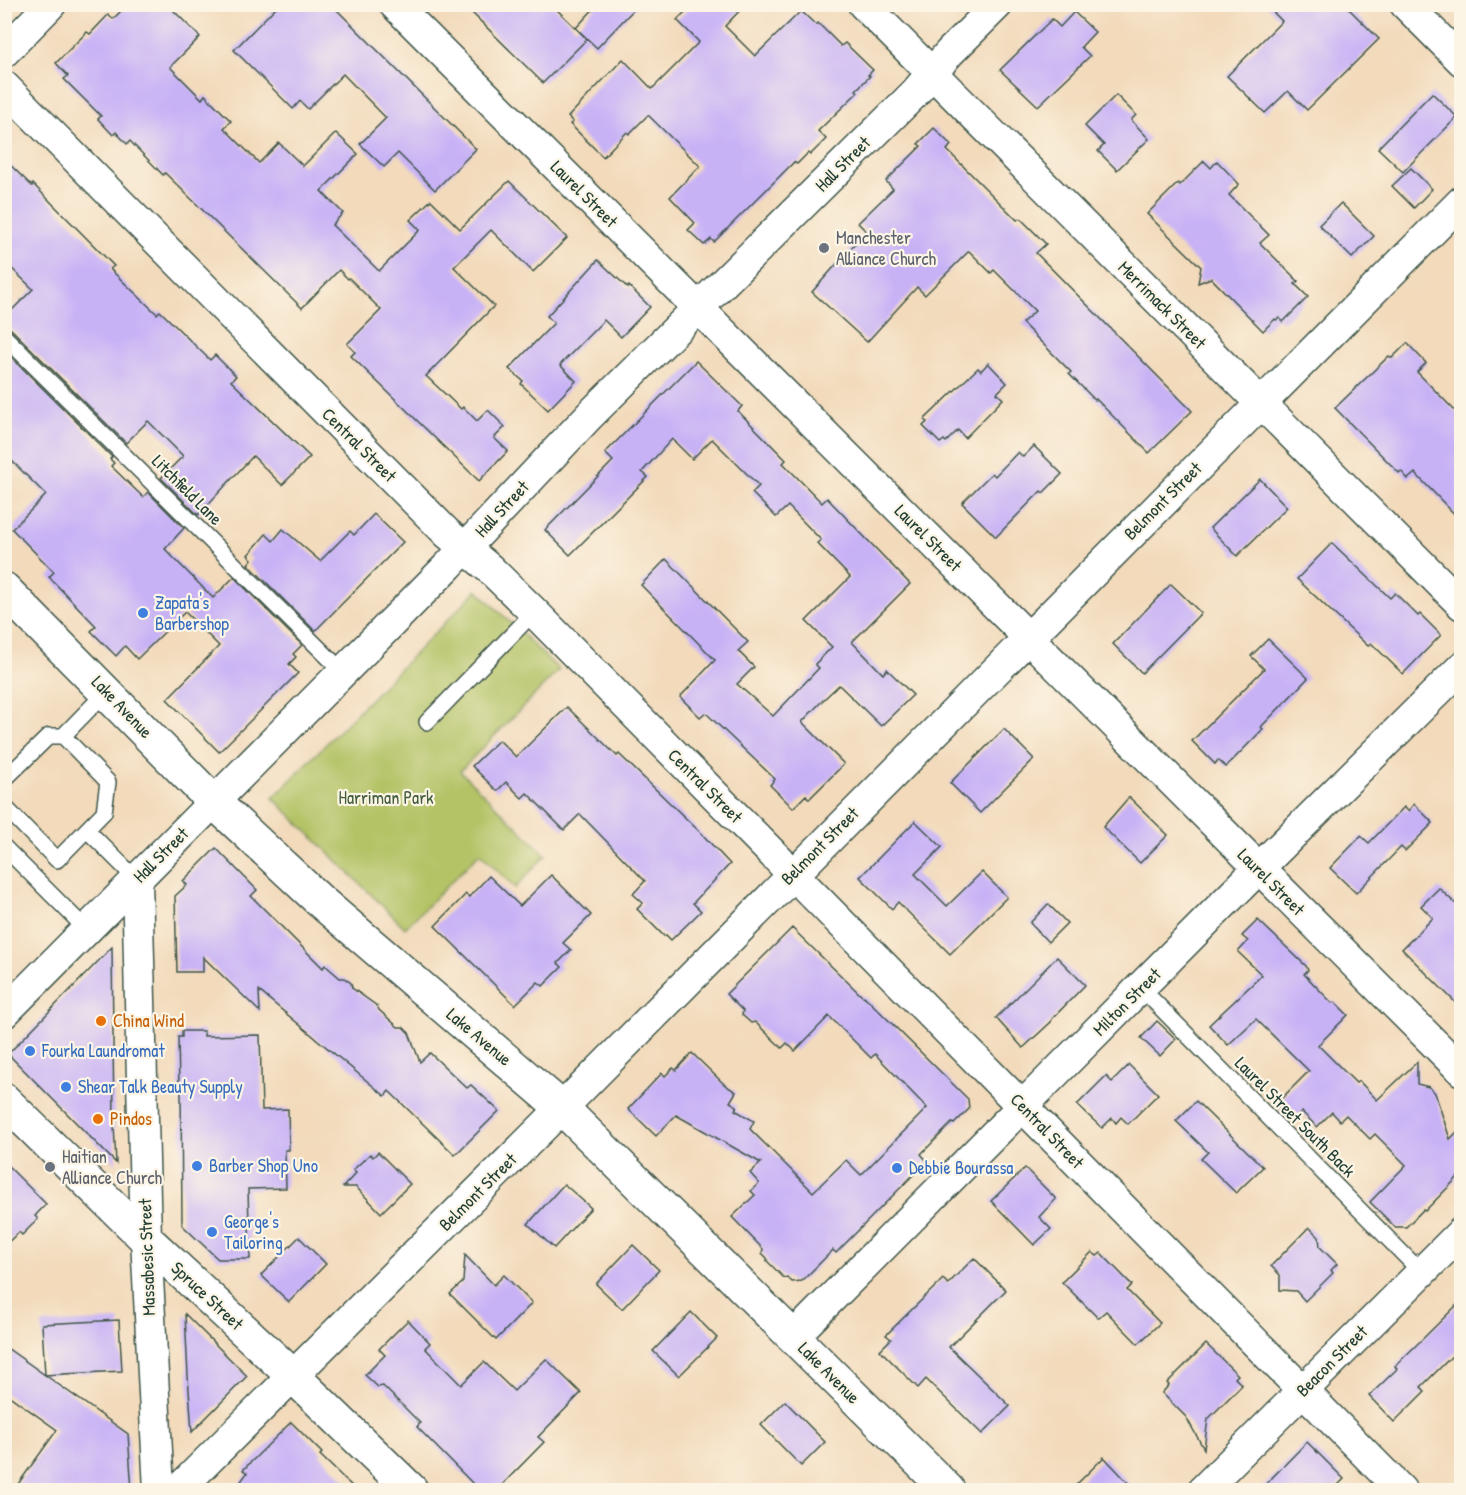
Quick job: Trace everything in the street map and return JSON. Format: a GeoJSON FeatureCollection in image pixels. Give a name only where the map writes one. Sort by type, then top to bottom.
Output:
{"type":"FeatureCollection","features":[{"type":"Feature","properties":{"kind":"street"},"geometry":{"type":"LineString","coordinates":[[4,52],[51,4]]}},
{"type":"Feature","properties":{"kind":"street","name":"Laurel Street"},"geometry":{"type":"LineString","coordinates":[[394,4],[1461,1071]]}},
{"type":"Feature","properties":{"kind":"street","name":"Merrimack Street"},"geometry":{"type":"LineString","coordinates":[[863,4],[1461,605]]}},
{"type":"Feature","properties":{"kind":"street","name":"Hall Street"},"geometry":{"type":"LineString","coordinates":[[4,1013],[465,548],[590,415],[913,95],[998,4]]}},
{"type":"Feature","properties":{"kind":"street"},"geometry":{"type":"LineString","coordinates":[[1405,4],[1461,61]]}},
{"type":"Feature","properties":{"kind":"street","name":"Central Street"},"geometry":{"type":"LineString","coordinates":[[4,86],[443,529],[534,612],[1401,1491]]}},
{"type":"Feature","properties":{"kind":"street","name":"Belmont Street"},"geometry":{"type":"LineString","coordinates":[[178,1491],[562,1108],[1461,201]]}},
{"type":"Feature","properties":{"kind":"street","name":"Lake Avenue"},"geometry":{"type":"LineString","coordinates":[[4,589],[214,801],[320,901],[562,1108],[948,1491]]}},
{"type":"Feature","properties":{"kind":"street","name":"Milton Street"},"geometry":{"type":"LineString","coordinates":[[793,1337],[1461,667]]}},
{"type":"Feature","properties":{"kind":"street","name":"Massabesic Street"},"geometry":{"type":"LineString","coordinates":[[136,880],[146,1239],[159,1491]]}},
{"type":"Feature","properties":{"kind":"street","name":"Spruce Street"},"geometry":{"type":"LineString","coordinates":[[4,1100],[146,1239],[292,1375],[411,1491]]}},
{"type":"Feature","properties":{"kind":"street","name":"Beacon Street"},"geometry":{"type":"LineString","coordinates":[[1203,1491],[1461,1232]]}},
{"type":"Feature","properties":{"kind":"lane","name":"Litchfield Lane"},"geometry":{"type":"LineString","coordinates":[[4,336],[343,672]]}},
{"type":"Feature","properties":{"kind":"lane"},"geometry":{"type":"LineString","coordinates":[[427,722],[534,612]]}},
{"type":"Feature","properties":{"kind":"lane"},"geometry":{"type":"LineString","coordinates":[[63,736],[107,691]]}},
{"type":"Feature","properties":{"kind":"lane"},"geometry":{"type":"LineString","coordinates":[[4,780],[49,736],[63,736],[108,782],[104,812],[57,860],[4,806]]}},
{"type":"Feature","properties":{"kind":"lane"},"geometry":{"type":"LineString","coordinates":[[87,830],[136,880]]}},
{"type":"Feature","properties":{"kind":"lane"},"geometry":{"type":"LineString","coordinates":[[4,848],[87,930]]}},
{"type":"Feature","properties":{"kind":"lane","name":"Laurel Street South Back"},"geometry":{"type":"LineString","coordinates":[[1141,988],[1421,1272]]}},
{"type":"Feature","properties":{"kind":"green space","name":"Harriman Park"},"geometry":{"type":"Polygon","coordinates":[[[477,590],[559,670],[460,771],[546,855],[515,888],[480,853],[405,928],[273,798],[477,590]]]}},
{"type":"Feature","properties":{"kind":"building"},"geometry":{"type":"Polygon","coordinates":[[[128,4],[167,4],[200,37],[170,67],[202,99],[205,95],[231,121],[224,128],[259,163],[279,143],[303,166],[336,133],[358,154],[321,191],[343,213],[332,225],[379,271],[420,230],[410,220],[431,200],[460,229],[509,181],[567,238],[533,272],[491,230],[454,267],[494,306],[426,376],[477,421],[488,410],[505,427],[494,438],[508,451],[479,481],[351,356],[355,352],[347,344],[381,310],[349,278],[339,270],[302,308],[165,173],[163,175],[130,141],[127,144],[116,132],[113,135],[98,119],[101,116],[64,79],[68,76],[56,63],[87,32],[90,34],[108,15],[113,19],[128,4]]]}},
{"type":"Feature","properties":{"kind":"building"},"geometry":{"type":"Polygon","coordinates":[[[279,4],[331,4],[476,149],[435,190],[398,153],[384,167],[360,144],[386,118],[343,74],[308,109],[300,101],[293,109],[234,50],[279,4]]]}},
{"type":"Feature","properties":{"kind":"building"},"geometry":{"type":"Polygon","coordinates":[[[463,4],[551,4],[587,39],[543,83],[463,4]]]}},
{"type":"Feature","properties":{"kind":"building"},"geometry":{"type":"Polygon","coordinates":[[[598,4],[639,4],[597,48],[576,28],[598,4]]]}},
{"type":"Feature","properties":{"kind":"building"},"geometry":{"type":"Polygon","coordinates":[[[693,4],[746,4],[725,26],[755,56],[801,11],[816,25],[818,23],[841,46],[845,43],[873,70],[856,90],[858,92],[818,131],[826,139],[810,155],[808,153],[797,164],[794,162],[714,242],[711,239],[704,245],[688,230],[695,223],[670,197],[700,166],[648,115],[629,134],[627,132],[603,157],[570,124],[573,122],[568,117],[623,59],[652,89],[699,42],[677,20],[693,4]]]}},
{"type":"Feature","properties":{"kind":"building"},"geometry":{"type":"Polygon","coordinates":[[[1265,4],[1344,4],[1379,39],[1307,110],[1288,91],[1265,113],[1227,76],[1282,21],[1265,4]]]}},
{"type":"Feature","properties":{"kind":"building"},"geometry":{"type":"Polygon","coordinates":[[[1074,12],[1095,32],[1081,47],[1090,56],[1038,106],[1000,70],[1052,19],[1060,27],[1074,12]]]}},
{"type":"Feature","properties":{"kind":"building"},"geometry":{"type":"Polygon","coordinates":[[[1432,93],[1457,117],[1403,172],[1378,148],[1432,93]]]}},
{"type":"Feature","properties":{"kind":"building"},"geometry":{"type":"Polygon","coordinates":[[[1116,95],[1136,115],[1131,120],[1149,139],[1117,170],[1098,151],[1104,145],[1085,126],[1116,95]]]}},
{"type":"Feature","properties":{"kind":"building"},"geometry":{"type":"Polygon","coordinates":[[[934,128],[951,145],[947,150],[1017,220],[1020,218],[1046,244],[1036,253],[1192,411],[1149,453],[1069,374],[1071,372],[1022,323],[1035,311],[994,270],[991,273],[969,251],[925,295],[917,287],[867,342],[812,292],[866,231],[858,223],[893,189],[886,181],[921,146],[918,144],[934,128]]]}},
{"type":"Feature","properties":{"kind":"building"},"geometry":{"type":"Polygon","coordinates":[[[4,159],[32,186],[33,184],[114,266],[110,269],[157,314],[160,311],[210,360],[215,355],[236,376],[231,381],[310,457],[282,485],[253,456],[198,515],[161,478],[183,456],[148,421],[126,443],[11,329],[4,327],[4,318],[33,289],[4,261],[4,159]]]}},
{"type":"Feature","properties":{"kind":"building"},"geometry":{"type":"Polygon","coordinates":[[[1204,161],[1211,168],[1217,161],[1239,184],[1229,195],[1269,235],[1260,243],[1298,281],[1295,284],[1308,297],[1283,322],[1279,318],[1275,319],[1263,331],[1211,278],[1198,283],[1201,267],[1147,214],[1204,161]]]}},
{"type":"Feature","properties":{"kind":"building"},"geometry":{"type":"Polygon","coordinates":[[[1411,168],[1432,189],[1414,208],[1392,186],[1411,168]]]}},
{"type":"Feature","properties":{"kind":"building"},"geometry":{"type":"Polygon","coordinates":[[[1341,203],[1374,236],[1352,258],[1319,225],[1341,203]]]}},
{"type":"Feature","properties":{"kind":"building"},"geometry":{"type":"Polygon","coordinates":[[[598,260],[650,307],[621,337],[604,320],[560,365],[576,381],[548,410],[521,384],[523,381],[509,369],[554,323],[547,316],[598,260]]]}},
{"type":"Feature","properties":{"kind":"building"},"geometry":{"type":"Polygon","coordinates":[[[1407,343],[1426,363],[1417,372],[1461,417],[1461,521],[1415,473],[1408,479],[1401,471],[1399,473],[1335,408],[1389,356],[1392,358],[1407,343]]]}},
{"type":"Feature","properties":{"kind":"building"},"geometry":{"type":"Polygon","coordinates":[[[4,350],[112,457],[110,459],[114,463],[111,466],[143,497],[148,492],[184,528],[165,549],[213,598],[234,577],[302,645],[293,654],[296,657],[289,664],[298,673],[219,752],[167,699],[219,646],[185,612],[137,659],[125,646],[116,656],[91,631],[96,626],[49,577],[54,572],[12,529],[46,495],[4,453],[4,350]]]}},
{"type":"Feature","properties":{"kind":"building"},"geometry":{"type":"Polygon","coordinates":[[[696,361],[742,406],[738,411],[786,460],[783,463],[822,503],[827,498],[910,584],[852,642],[883,674],[887,669],[913,695],[881,726],[839,685],[822,701],[802,722],[844,764],[809,799],[806,795],[793,808],[770,785],[775,779],[707,714],[700,717],[680,697],[715,660],[641,585],[666,559],[748,642],[738,651],[754,667],[737,684],[773,716],[819,668],[815,664],[832,647],[806,621],[850,577],[817,543],[821,540],[788,506],[776,517],[752,493],[759,486],[712,439],[692,459],[672,439],[642,472],[648,477],[570,555],[545,530],[613,461],[605,453],[696,361]]]}},
{"type":"Feature","properties":{"kind":"building"},"geometry":{"type":"Polygon","coordinates":[[[988,363],[1007,383],[997,393],[1003,399],[965,438],[958,430],[946,442],[944,440],[940,443],[923,426],[927,422],[924,420],[978,368],[981,371],[988,363]]]}},
{"type":"Feature","properties":{"kind":"building"},"geometry":{"type":"Polygon","coordinates":[[[1034,446],[1062,474],[1043,493],[1041,491],[996,537],[962,503],[992,473],[995,476],[1018,452],[1023,457],[1034,446]]]}},
{"type":"Feature","properties":{"kind":"building"},"geometry":{"type":"Polygon","coordinates":[[[1260,479],[1287,507],[1237,556],[1210,528],[1260,479]]]}},
{"type":"Feature","properties":{"kind":"building"},"geometry":{"type":"Polygon","coordinates":[[[374,514],[403,542],[315,631],[248,564],[252,559],[248,555],[266,534],[273,541],[283,529],[320,561],[350,531],[354,535],[374,514]]]}},
{"type":"Feature","properties":{"kind":"building"},"geometry":{"type":"Polygon","coordinates":[[[1332,543],[1390,598],[1395,593],[1441,635],[1403,674],[1371,643],[1368,646],[1297,579],[1332,543]]]}},
{"type":"Feature","properties":{"kind":"building"},"geometry":{"type":"Polygon","coordinates":[[[1171,584],[1201,613],[1142,673],[1113,644],[1171,584]]]}},
{"type":"Feature","properties":{"kind":"building"},"geometry":{"type":"Polygon","coordinates":[[[1268,639],[1308,678],[1226,767],[1218,760],[1215,764],[1192,741],[1264,669],[1251,656],[1268,639]]]}},
{"type":"Feature","properties":{"kind":"building"},"geometry":{"type":"Polygon","coordinates":[[[567,707],[617,756],[619,754],[730,864],[693,903],[701,911],[671,940],[637,909],[643,903],[633,894],[645,881],[580,814],[564,830],[527,793],[522,798],[506,782],[497,791],[472,766],[499,740],[516,757],[567,707]]]}},
{"type":"Feature","properties":{"kind":"building"},"geometry":{"type":"Polygon","coordinates":[[[1004,729],[1034,759],[980,813],[950,783],[1004,729]]]}},
{"type":"Feature","properties":{"kind":"building"},"geometry":{"type":"Polygon","coordinates":[[[1129,797],[1168,835],[1140,863],[1103,827],[1129,797]]]}},
{"type":"Feature","properties":{"kind":"building"},"geometry":{"type":"Polygon","coordinates":[[[1414,804],[1433,823],[1405,851],[1401,847],[1356,893],[1330,868],[1361,836],[1369,843],[1404,807],[1408,811],[1414,804]]]}},
{"type":"Feature","properties":{"kind":"building"},"geometry":{"type":"Polygon","coordinates":[[[915,821],[942,847],[915,874],[947,906],[982,872],[1007,897],[950,954],[898,902],[892,909],[860,877],[915,821]]]}},
{"type":"Feature","properties":{"kind":"building"},"geometry":{"type":"Polygon","coordinates":[[[216,848],[257,890],[251,896],[323,968],[325,965],[340,978],[351,983],[352,988],[377,1006],[398,1027],[403,1027],[409,1033],[420,1062],[430,1053],[467,1088],[471,1085],[499,1111],[455,1155],[389,1091],[385,1096],[259,991],[260,1012],[203,957],[203,972],[177,972],[175,896],[187,885],[183,881],[216,848]]]}},
{"type":"Feature","properties":{"kind":"building"},"geometry":{"type":"Polygon","coordinates":[[[551,875],[591,915],[563,943],[571,950],[558,963],[562,967],[543,986],[538,982],[515,1005],[435,926],[466,894],[469,897],[489,876],[520,906],[551,875]]]}},
{"type":"Feature","properties":{"kind":"building"},"geometry":{"type":"Polygon","coordinates":[[[1439,888],[1461,909],[1461,1008],[1402,949],[1433,918],[1421,906],[1439,888]]]}},
{"type":"Feature","properties":{"kind":"building"},"geometry":{"type":"Polygon","coordinates":[[[1048,904],[1067,923],[1048,942],[1030,923],[1048,904]]]}},
{"type":"Feature","properties":{"kind":"building"},"geometry":{"type":"Polygon","coordinates":[[[1258,920],[1306,966],[1308,970],[1304,974],[1332,1003],[1335,1002],[1348,1015],[1318,1045],[1356,1083],[1359,1081],[1377,1100],[1417,1062],[1417,1084],[1429,1087],[1435,1093],[1450,1139],[1461,1128],[1461,1174],[1406,1227],[1395,1227],[1370,1202],[1406,1165],[1375,1134],[1370,1139],[1346,1115],[1340,1121],[1332,1112],[1317,1127],[1302,1112],[1292,1121],[1275,1105],[1309,1071],[1256,1019],[1228,1045],[1209,1025],[1262,975],[1238,952],[1248,941],[1242,936],[1258,920]]]}},
{"type":"Feature","properties":{"kind":"building"},"geometry":{"type":"Polygon","coordinates":[[[792,928],[968,1099],[969,1109],[921,1154],[927,1161],[836,1253],[833,1250],[802,1281],[792,1282],[787,1277],[784,1278],[767,1261],[762,1253],[763,1249],[732,1217],[755,1195],[751,1191],[759,1183],[750,1173],[761,1163],[676,1115],[656,1136],[628,1109],[662,1073],[665,1076],[673,1068],[676,1070],[692,1053],[725,1085],[736,1092],[730,1102],[737,1106],[735,1110],[754,1121],[750,1129],[813,1192],[846,1160],[861,1175],[927,1108],[875,1054],[871,1058],[829,1016],[795,1051],[787,1043],[782,1048],[755,1022],[751,1023],[726,994],[792,928]]]}},
{"type":"Feature","properties":{"kind":"building"},"geometry":{"type":"Polygon","coordinates":[[[112,947],[114,1125],[116,1163],[8,1054],[112,947]]]}},
{"type":"Feature","properties":{"kind":"building"},"geometry":{"type":"Polygon","coordinates":[[[1057,957],[1085,985],[1023,1048],[996,1018],[1057,957]]]}},
{"type":"Feature","properties":{"kind":"building"},"geometry":{"type":"Polygon","coordinates":[[[1157,1021],[1176,1039],[1160,1056],[1141,1038],[1157,1021]]]}},
{"type":"Feature","properties":{"kind":"building"},"geometry":{"type":"Polygon","coordinates":[[[182,1031],[204,1031],[204,1036],[260,1035],[262,1110],[288,1109],[289,1150],[285,1150],[286,1188],[248,1189],[250,1259],[218,1259],[182,1225],[181,1087],[179,1087],[178,1037],[182,1037],[182,1031]]]}},
{"type":"Feature","properties":{"kind":"building"},"geometry":{"type":"Polygon","coordinates":[[[1129,1065],[1158,1094],[1128,1124],[1121,1117],[1116,1123],[1112,1118],[1102,1128],[1077,1105],[1106,1076],[1112,1082],[1129,1065]]]}},
{"type":"Feature","properties":{"kind":"building"},"geometry":{"type":"Polygon","coordinates":[[[1196,1101],[1263,1167],[1236,1193],[1201,1159],[1208,1152],[1176,1121],[1196,1101]]]}},
{"type":"Feature","properties":{"kind":"building"},"geometry":{"type":"Polygon","coordinates":[[[378,1152],[410,1184],[381,1213],[356,1187],[343,1187],[356,1173],[353,1170],[370,1154],[373,1157],[378,1152]]]}},
{"type":"Feature","properties":{"kind":"building"},"geometry":{"type":"Polygon","coordinates":[[[4,1162],[46,1204],[35,1216],[38,1219],[22,1235],[19,1232],[4,1246],[4,1162]]]}},
{"type":"Feature","properties":{"kind":"building"},"geometry":{"type":"Polygon","coordinates":[[[1025,1168],[1056,1199],[1039,1217],[1051,1229],[1034,1245],[991,1201],[1025,1168]]]}},
{"type":"Feature","properties":{"kind":"building"},"geometry":{"type":"Polygon","coordinates":[[[564,1184],[591,1208],[554,1248],[528,1224],[564,1184]]]}},
{"type":"Feature","properties":{"kind":"building"},"geometry":{"type":"Polygon","coordinates":[[[1309,1227],[1319,1237],[1320,1247],[1337,1264],[1331,1270],[1333,1273],[1305,1301],[1296,1291],[1280,1290],[1280,1275],[1271,1266],[1309,1227]]]}},
{"type":"Feature","properties":{"kind":"building"},"geometry":{"type":"Polygon","coordinates":[[[299,1237],[326,1264],[289,1302],[261,1275],[299,1237]]]}},
{"type":"Feature","properties":{"kind":"building"},"geometry":{"type":"Polygon","coordinates":[[[633,1245],[659,1270],[622,1309],[596,1284],[633,1245]]]}},
{"type":"Feature","properties":{"kind":"building"},"geometry":{"type":"Polygon","coordinates":[[[1092,1252],[1097,1256],[1101,1253],[1132,1285],[1127,1290],[1160,1323],[1138,1344],[1106,1311],[1098,1318],[1062,1282],[1092,1252]]]}},
{"type":"Feature","properties":{"kind":"building"},"geometry":{"type":"Polygon","coordinates":[[[465,1255],[494,1285],[504,1275],[532,1303],[496,1340],[450,1294],[463,1282],[465,1255]]]}},
{"type":"Feature","properties":{"kind":"building"},"geometry":{"type":"Polygon","coordinates":[[[974,1258],[1006,1290],[949,1347],[1010,1406],[982,1434],[926,1379],[918,1388],[880,1350],[891,1339],[886,1335],[943,1279],[948,1284],[974,1258]]]}},
{"type":"Feature","properties":{"kind":"building"},"geometry":{"type":"Polygon","coordinates":[[[1461,1301],[1461,1347],[1421,1387],[1425,1391],[1394,1422],[1369,1396],[1397,1369],[1395,1366],[1461,1301]]]}},
{"type":"Feature","properties":{"kind":"building"},"geometry":{"type":"Polygon","coordinates":[[[691,1312],[717,1338],[679,1376],[653,1351],[691,1312]]]}},
{"type":"Feature","properties":{"kind":"building"},"geometry":{"type":"Polygon","coordinates":[[[185,1314],[247,1376],[192,1432],[188,1376],[185,1314]]]}},
{"type":"Feature","properties":{"kind":"building"},"geometry":{"type":"Polygon","coordinates":[[[119,1320],[122,1371],[45,1375],[42,1324],[119,1320]]]}},
{"type":"Feature","properties":{"kind":"building"},"geometry":{"type":"Polygon","coordinates":[[[408,1320],[430,1343],[425,1348],[461,1385],[484,1362],[514,1391],[546,1359],[581,1393],[538,1437],[544,1442],[496,1491],[480,1491],[417,1427],[420,1423],[383,1386],[378,1387],[365,1375],[385,1355],[379,1349],[408,1320]]]}},
{"type":"Feature","properties":{"kind":"building"},"geometry":{"type":"Polygon","coordinates":[[[1206,1344],[1238,1375],[1235,1378],[1242,1385],[1208,1419],[1204,1449],[1186,1417],[1162,1393],[1169,1385],[1167,1383],[1206,1344]]]}},
{"type":"Feature","properties":{"kind":"building"},"geometry":{"type":"Polygon","coordinates":[[[4,1346],[128,1434],[132,1491],[13,1491],[57,1430],[4,1392],[4,1346]]]}},
{"type":"Feature","properties":{"kind":"building"},"geometry":{"type":"Polygon","coordinates":[[[785,1401],[825,1442],[801,1466],[761,1425],[785,1401]]]}},
{"type":"Feature","properties":{"kind":"building"},"geometry":{"type":"Polygon","coordinates":[[[291,1422],[322,1453],[320,1455],[357,1491],[234,1491],[247,1473],[243,1470],[291,1422]]]}},
{"type":"Feature","properties":{"kind":"building"},"geometry":{"type":"Polygon","coordinates":[[[1307,1442],[1344,1479],[1332,1491],[1259,1491],[1307,1442]]]}},
{"type":"Feature","properties":{"kind":"building"},"geometry":{"type":"Polygon","coordinates":[[[1104,1457],[1136,1491],[1070,1491],[1104,1457]]]}},
{"type":"Feature","properties":{"kind":"place","name":"Manchester Alliance Church"},"geometry":{"type":"Point","coordinates":[824,248]}},
{"type":"Feature","properties":{"kind":"place","name":"Zapata's Barbershop"},"geometry":{"type":"Point","coordinates":[143,613]}},
{"type":"Feature","properties":{"kind":"place","name":"China Wind"},"geometry":{"type":"Point","coordinates":[101,1021]}},
{"type":"Feature","properties":{"kind":"place","name":"Fourka Laundromat"},"geometry":{"type":"Point","coordinates":[30,1051]}},
{"type":"Feature","properties":{"kind":"place","name":"Shear Talk Beauty Supply"},"geometry":{"type":"Point","coordinates":[66,1087]}},
{"type":"Feature","properties":{"kind":"place","name":"Pindos"},"geometry":{"type":"Point","coordinates":[98,1119]}},
{"type":"Feature","properties":{"kind":"place","name":"Barber Shop Uno"},"geometry":{"type":"Point","coordinates":[197,1166]}},
{"type":"Feature","properties":{"kind":"place","name":"Haitian Alliance Church"},"geometry":{"type":"Point","coordinates":[50,1167]}},
{"type":"Feature","properties":{"kind":"place","name":"Debbie Bourassa"},"geometry":{"type":"Point","coordinates":[897,1168]}},
{"type":"Feature","properties":{"kind":"place","name":"George's Tailoring"},"geometry":{"type":"Point","coordinates":[212,1232]}}]}
